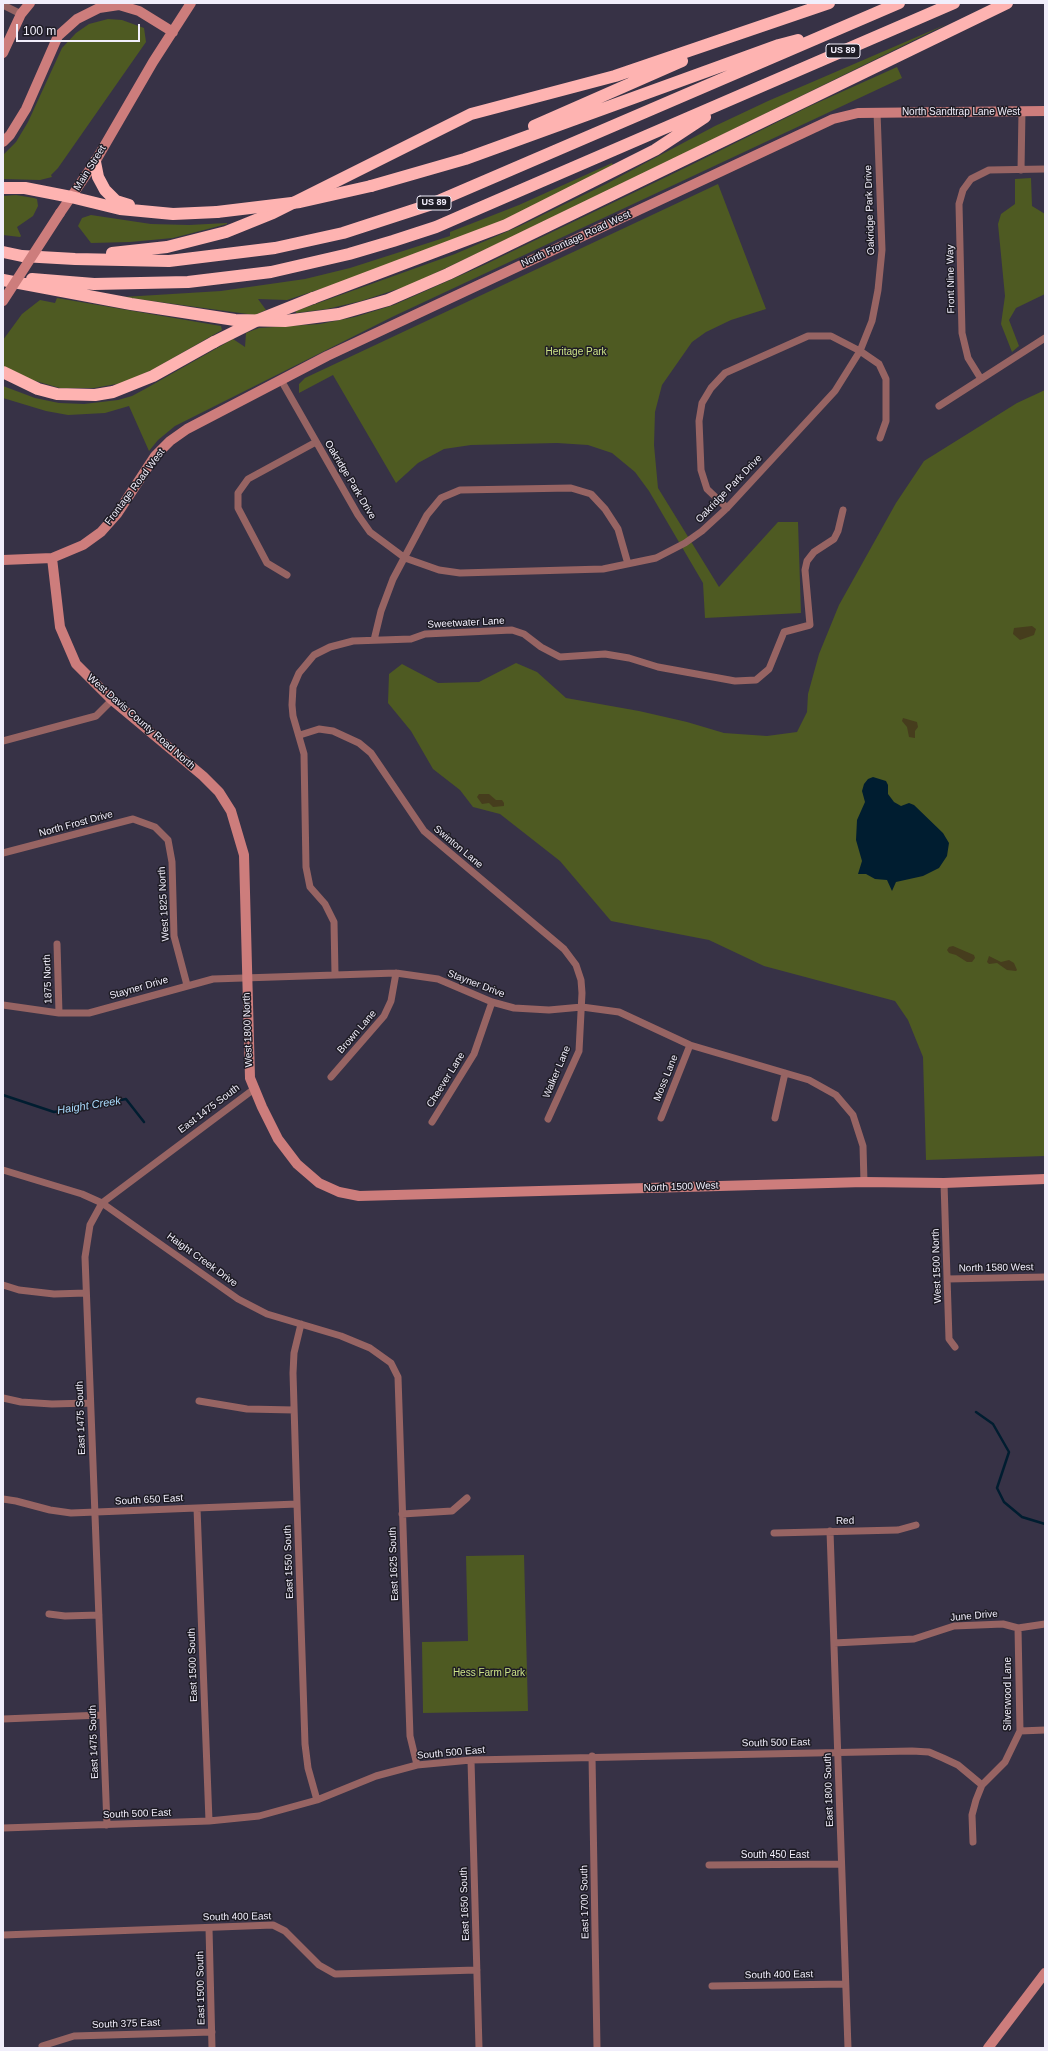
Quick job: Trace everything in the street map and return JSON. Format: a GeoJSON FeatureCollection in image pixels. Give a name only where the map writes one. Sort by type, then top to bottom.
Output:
{"type":"FeatureCollection","features":[{"type":"Feature","properties":{"kind":"highway"},"geometry":{"type":"LineString","coordinates":[[3,249],[85,253],[126,252],[167,247],[226,232],[272,213],[471,114],[614,76],[829,3]]}},
{"type":"Feature","properties":{"kind":"highway","name":"US 89"},"geometry":{"type":"LineString","coordinates":[[3,252],[22,256],[75,259],[169,260],[275,248],[343,233],[429,205],[899,3]]}},
{"type":"Feature","properties":{"kind":"highway","name":"US 89"},"geometry":{"type":"LineString","coordinates":[[3,276],[94,284],[188,282],[271,272],[336,257],[436,227],[954,3]]}},
{"type":"Feature","properties":{"kind":"highway"},"geometry":{"type":"LineString","coordinates":[[3,280],[131,304],[235,320],[285,321],[340,314],[388,300],[448,274],[1007,3]]}},
{"type":"Feature","properties":{"kind":"highway"},"geometry":{"type":"LineString","coordinates":[[3,188],[25,188],[120,209],[174,214],[217,212],[300,202],[371,186],[450,162],[465,159],[779,45],[836,30]]}},
{"type":"Feature","properties":{"kind":"highway"},"geometry":{"type":"LineString","coordinates":[[450,162],[694,56],[724,39]]}},
{"type":"Feature","properties":{"kind":"highway"},"geometry":{"type":"LineString","coordinates":[[3,372],[32,387],[57,394],[77,395],[113,392],[153,376],[214,342],[258,320],[506,225],[655,150],[733,99]]}},
{"type":"Feature","properties":{"kind":"highway"},"geometry":{"type":"LineString","coordinates":[[95,162],[98,177],[105,190],[116,201],[145,211]]}},
{"type":"Feature","properties":{"kind":"highway"},"geometry":{"type":"LineString","coordinates":[[3,380],[20,387],[32,387]]}},
{"type":"Feature","properties":{"kind":"street"},"geometry":{"type":"LineString","coordinates":[[3,53],[21,14],[30,3]]}},
{"type":"Feature","properties":{"kind":"street"},"geometry":{"type":"LineString","coordinates":[[3,5],[21,14]]}},
{"type":"Feature","properties":{"kind":"street"},"geometry":{"type":"LineString","coordinates":[[3,142],[26,109],[58,36],[77,19],[99,8],[119,5],[139,11],[174,32]]}},
{"type":"Feature","properties":{"kind":"street","name":"Main Street"},"geometry":{"type":"LineString","coordinates":[[3,301],[95,162],[153,62],[190,6]]}},
{"type":"Feature","properties":{"kind":"street"},"geometry":{"type":"LineString","coordinates":[[1021,170],[1022,111]]}},
{"type":"Feature","properties":{"kind":"street","name":"North Sandtrap Lane West"},"geometry":{"type":"LineString","coordinates":[[877,112],[1045,111]]}},
{"type":"Feature","properties":{"kind":"street","name":"Oakridge Park Drive"},"geometry":{"type":"LineString","coordinates":[[281,380],[370,532],[405,558],[439,570],[460,573],[603,569],[656,558],[678,547],[702,531],[727,508],[835,391],[860,351],[872,321],[878,290],[882,250],[877,112]]}},
{"type":"Feature","properties":{"kind":"street","name":"North Frontage Road West"},"geometry":{"type":"LineString","coordinates":[[281,380],[327,356],[833,119],[858,113],[877,112]]}},
{"type":"Feature","properties":{"kind":"street","name":"Front Nine Way"},"geometry":{"type":"LineString","coordinates":[[982,378],[968,358],[962,333],[959,204],[963,190],[971,179],[989,170],[1045,169]]}},
{"type":"Feature","properties":{"kind":"street"},"geometry":{"type":"LineString","coordinates":[[727,508],[707,489],[701,470],[699,421],[702,403],[711,388],[724,373],[808,336],[831,336],[860,351],[879,364],[886,379],[886,421],[880,438]]}},
{"type":"Feature","properties":{"kind":"street"},"geometry":{"type":"LineString","coordinates":[[939,406],[1045,338]]}},
{"type":"Feature","properties":{"kind":"street","name":"Frontage Road West"},"geometry":{"type":"LineString","coordinates":[[3,560],[52,558],[83,545],[101,532],[117,514],[155,456],[170,442],[187,428],[281,380]]}},
{"type":"Feature","properties":{"kind":"street"},"geometry":{"type":"LineString","coordinates":[[286,575],[267,563],[238,508],[238,493],[248,479],[316,442]]}},
{"type":"Feature","properties":{"kind":"street"},"geometry":{"type":"LineString","coordinates":[[374,640],[385,599],[397,571],[427,515],[441,498],[460,490],[571,488],[591,494],[605,509],[618,529],[628,564]]}},
{"type":"Feature","properties":{"kind":"street","name":"Sweetwater Lane"},"geometry":{"type":"LineString","coordinates":[[335,974],[334,922],[325,904],[310,887],[306,867],[304,754],[300,735],[293,716],[293,687],[299,673],[314,655],[330,647],[353,641],[411,639],[425,634],[512,630],[524,634],[541,647],[560,657],[605,654],[630,658],[658,667],[728,680],[756,680],[769,669],[784,632],[810,625],[805,570],[807,561],[814,552],[834,539],[838,531],[843,510]]}},
{"type":"Feature","properties":{"kind":"street","name":"West Davis County Road North"},"geometry":{"type":"LineString","coordinates":[[52,558],[60,627],[76,664],[112,700],[203,776],[219,792],[231,810],[244,855]]}},
{"type":"Feature","properties":{"kind":"street"},"geometry":{"type":"LineString","coordinates":[[3,741],[96,716],[112,700]]}},
{"type":"Feature","properties":{"kind":"street","name":"Swinton Lane"},"geometry":{"type":"LineString","coordinates":[[300,735],[319,729],[333,731],[359,743],[371,753],[424,831],[564,948],[576,966],[581,980],[582,1007]]}},
{"type":"Feature","properties":{"kind":"street","name":"North Frost Drive"},"geometry":{"type":"LineString","coordinates":[[3,854],[133,819],[155,826]]}},
{"type":"Feature","properties":{"kind":"street","name":"West 1825 North"},"geometry":{"type":"LineString","coordinates":[[155,826],[168,840],[170,847],[172,862],[174,936],[187,985]]}},
{"type":"Feature","properties":{"kind":"street","name":"West 1800 North"},"geometry":{"type":"LineString","coordinates":[[244,855],[250,1078],[278,1139],[297,1164],[319,1183]]}},
{"type":"Feature","properties":{"kind":"street","name":"1875 North"},"geometry":{"type":"LineString","coordinates":[[57,944],[59,1013]]}},
{"type":"Feature","properties":{"kind":"street","name":"Stayner Drive"},"geometry":{"type":"LineString","coordinates":[[3,1005],[59,1013],[89,1013],[213,978],[396,973],[438,979],[492,1002],[534,1010],[564,1010],[582,1007],[619,1012],[690,1045],[810,1080],[836,1095],[853,1115],[863,1146],[864,1182]]}},
{"type":"Feature","properties":{"kind":"street","name":"Brown Lane"},"geometry":{"type":"LineString","coordinates":[[331,1077],[384,1016],[395,988],[396,973]]}},
{"type":"Feature","properties":{"kind":"street","name":"Cheever Lane"},"geometry":{"type":"LineString","coordinates":[[432,1122],[474,1054],[492,1002]]}},
{"type":"Feature","properties":{"kind":"street","name":"Walker Lane"},"geometry":{"type":"LineString","coordinates":[[548,1119],[578,1051],[582,1007]]}},
{"type":"Feature","properties":{"kind":"street","name":"Moss Lane"},"geometry":{"type":"LineString","coordinates":[[660,1118],[690,1045]]}},
{"type":"Feature","properties":{"kind":"street"},"geometry":{"type":"LineString","coordinates":[[775,1118],[785,1073]]}},
{"type":"Feature","properties":{"kind":"street","name":"East 1475 South"},"geometry":{"type":"LineString","coordinates":[[107,1825],[84,1256],[90,1225],[102,1203],[254,1089]]}},
{"type":"Feature","properties":{"kind":"street","name":"Haight Creek Drive"},"geometry":{"type":"LineString","coordinates":[[3,1170],[82,1194],[102,1203],[238,1299],[267,1314],[342,1336],[370,1348],[391,1363]]}},
{"type":"Feature","properties":{"kind":"street","name":"North 1500 West"},"geometry":{"type":"LineString","coordinates":[[319,1183],[339,1192],[359,1196],[864,1182],[944,1183],[1045,1179]]}},
{"type":"Feature","properties":{"kind":"street","name":"West 1500 North"},"geometry":{"type":"LineString","coordinates":[[944,1183],[949,1338],[955,1347]]}},
{"type":"Feature","properties":{"kind":"street","name":"North 1580 West"},"geometry":{"type":"LineString","coordinates":[[947,1279],[1045,1277]]}},
{"type":"Feature","properties":{"kind":"street"},"geometry":{"type":"LineString","coordinates":[[3,1285],[19,1290],[54,1294],[86,1293]]}},
{"type":"Feature","properties":{"kind":"street","name":"East 1550 South"},"geometry":{"type":"LineString","coordinates":[[301,1324],[294,1353],[294,1410],[305,1744],[308,1768],[316,1800]]}},
{"type":"Feature","properties":{"kind":"street","name":"East 1625 South"},"geometry":{"type":"LineString","coordinates":[[391,1363],[398,1377],[410,1736],[417,1765]]}},
{"type":"Feature","properties":{"kind":"street"},"geometry":{"type":"LineString","coordinates":[[3,1398],[21,1402],[52,1404],[90,1403]]}},
{"type":"Feature","properties":{"kind":"street"},"geometry":{"type":"LineString","coordinates":[[199,1401],[247,1409],[294,1410]]}},
{"type":"Feature","properties":{"kind":"street"},"geometry":{"type":"LineString","coordinates":[[402,1514],[452,1511],[467,1498]]}},
{"type":"Feature","properties":{"kind":"street","name":"South 650 East"},"geometry":{"type":"LineString","coordinates":[[3,1499],[50,1510],[94,1513],[297,1504]]}},
{"type":"Feature","properties":{"kind":"street","name":"East 1500 South"},"geometry":{"type":"LineString","coordinates":[[196,1508],[209,1821]]}},
{"type":"Feature","properties":{"kind":"street","name":"Red"},"geometry":{"type":"LineString","coordinates":[[774,1533],[898,1530],[916,1525]]}},
{"type":"Feature","properties":{"kind":"street","name":"East 1800 South"},"geometry":{"type":"LineString","coordinates":[[830,1531],[848,2048]]}},
{"type":"Feature","properties":{"kind":"street"},"geometry":{"type":"LineString","coordinates":[[49,1614],[65,1616],[99,1615]]}},
{"type":"Feature","properties":{"kind":"street","name":"June Drive"},"geometry":{"type":"LineString","coordinates":[[834,1643],[914,1639],[954,1626],[1003,1624],[1018,1628],[1045,1624]]}},
{"type":"Feature","properties":{"kind":"street","name":"Silverwood Lane"},"geometry":{"type":"LineString","coordinates":[[973,1842],[972,1815],[982,1785],[1005,1762],[1020,1731],[1018,1628]]}},
{"type":"Feature","properties":{"kind":"street"},"geometry":{"type":"LineString","coordinates":[[3,1719],[102,1715]]}},
{"type":"Feature","properties":{"kind":"street"},"geometry":{"type":"LineString","coordinates":[[1020,1731],[1045,1730]]}},
{"type":"Feature","properties":{"kind":"street","name":"South 500 East"},"geometry":{"type":"LineString","coordinates":[[3,1828],[209,1821],[259,1816],[316,1800],[376,1776],[417,1765],[471,1760],[592,1756],[929,1752],[958,1765],[982,1785]]}},
{"type":"Feature","properties":{"kind":"street","name":"East 1700 South"},"geometry":{"type":"LineString","coordinates":[[592,1756],[597,2048]]}},
{"type":"Feature","properties":{"kind":"street","name":"East 1650 South"},"geometry":{"type":"LineString","coordinates":[[471,1760],[479,2048]]}},
{"type":"Feature","properties":{"kind":"street","name":"South 450 East"},"geometry":{"type":"LineString","coordinates":[[709,1865],[841,1864]]}},
{"type":"Feature","properties":{"kind":"street","name":"South 400 East"},"geometry":{"type":"LineString","coordinates":[[3,1936],[273,1925],[286,1931],[319,1965],[335,1974],[477,1970]]}},
{"type":"Feature","properties":{"kind":"street","name":"East 1500 South"},"geometry":{"type":"LineString","coordinates":[[209,1928],[212,2048]]}},
{"type":"Feature","properties":{"kind":"street"},"geometry":{"type":"LineString","coordinates":[[988,2048],[1045,1973]]}},
{"type":"Feature","properties":{"kind":"street","name":"South 400 East"},"geometry":{"type":"LineString","coordinates":[[712,1986],[845,1984]]}},
{"type":"Feature","properties":{"kind":"street","name":"South 375 East"},"geometry":{"type":"LineString","coordinates":[[42,2046],[74,2036],[212,2032]]}},
{"type":"Feature","properties":{"kind":"green space"},"geometry":{"type":"Polygon","coordinates":[[[108,19],[122,20],[144,28],[146,42],[58,168],[51,175],[52,177],[40,180],[3,179],[3,155],[16,142],[28,122],[62,48],[76,33],[89,24],[108,19]]]}},
{"type":"Feature","properties":{"kind":"green space"},"geometry":{"type":"Polygon","coordinates":[[[947,24],[586,202],[410,285],[361,301],[327,309],[296,313],[296,311],[455,254],[520,226],[606,184],[715,126],[768,101],[947,24]]]}},
{"type":"Feature","properties":{"kind":"green space"},"geometry":{"type":"Polygon","coordinates":[[[897,67],[902,78],[392,317],[175,426],[158,440],[149,451],[129,406],[105,413],[68,415],[46,411],[3,398],[3,386],[35,398],[59,403],[84,404],[118,400],[132,396],[233,339],[245,347],[246,333],[259,328],[320,324],[355,317],[394,305],[484,265],[808,107],[897,67]]]}},
{"type":"Feature","properties":{"kind":"green space"},"geometry":{"type":"Polygon","coordinates":[[[612,163],[614,168],[505,221],[387,267],[287,300],[258,299],[266,310],[255,315],[123,297],[221,291],[305,279],[350,268],[450,236],[450,232],[519,205],[612,163]]]}},
{"type":"Feature","properties":{"kind":"green space"},"geometry":{"type":"Polygon","coordinates":[[[1031,178],[1032,206],[1045,214],[1045,294],[1016,308],[1009,320],[1019,346],[1012,352],[1001,324],[1005,296],[998,224],[1001,214],[1015,204],[1015,179],[1031,178]]]}},
{"type":"Feature","properties":{"kind":"green space","name":"Heritage Park"},"geometry":{"type":"Polygon","coordinates":[[[718,184],[766,309],[731,320],[706,332],[692,342],[662,385],[655,412],[654,445],[658,488],[719,587],[778,522],[798,522],[801,613],[705,618],[703,583],[649,491],[635,472],[612,453],[588,445],[557,443],[471,445],[444,449],[418,463],[396,483],[333,375],[299,393],[299,384],[305,378],[718,184]]]}},
{"type":"Feature","properties":{"kind":"green space"},"geometry":{"type":"Polygon","coordinates":[[[16,195],[37,199],[38,206],[33,216],[17,227],[21,236],[20,237],[3,235],[3,196],[16,195]]]}},
{"type":"Feature","properties":{"kind":"green space"},"geometry":{"type":"Polygon","coordinates":[[[91,215],[151,224],[227,224],[173,238],[130,242],[91,243],[78,226],[82,218],[91,215]]]}},
{"type":"Feature","properties":{"kind":"green space"},"geometry":{"type":"Polygon","coordinates":[[[57,298],[221,326],[222,330],[152,370],[122,383],[94,388],[60,388],[32,380],[3,366],[3,340],[22,314],[40,300],[55,303],[57,298]]]}},
{"type":"Feature","properties":{"kind":"green space"},"geometry":{"type":"Polygon","coordinates":[[[1045,390],[1045,1156],[926,1160],[923,1057],[908,1020],[895,1001],[764,966],[709,940],[611,921],[560,861],[500,814],[473,807],[460,790],[433,769],[411,731],[388,703],[389,674],[402,664],[438,683],[479,682],[516,663],[537,672],[566,698],[639,711],[687,722],[724,733],[767,736],[797,732],[807,712],[808,694],[819,654],[839,605],[896,503],[924,461],[1017,403],[1045,390]]]}},
{"type":"Feature","properties":{"kind":"green space","name":"Hess Farm Park"},"geometry":{"type":"Polygon","coordinates":[[[524,1555],[528,1711],[423,1713],[422,1642],[468,1641],[466,1556],[524,1555]]]}},
{"type":"Feature","properties":{"kind":"sand"},"geometry":{"type":"Polygon","coordinates":[[[1032,626],[1036,629],[1034,635],[1020,640],[1013,634],[1014,628],[1032,626]]]}},
{"type":"Feature","properties":{"kind":"sand"},"geometry":{"type":"Polygon","coordinates":[[[903,718],[917,722],[918,727],[915,731],[915,738],[909,737],[907,727],[902,721],[903,718]]]}},
{"type":"Feature","properties":{"kind":"sand"},"geometry":{"type":"Polygon","coordinates":[[[479,794],[489,794],[496,800],[502,800],[504,806],[493,807],[489,803],[482,804],[477,797],[479,794]]]}},
{"type":"Feature","properties":{"kind":"sand"},"geometry":{"type":"Polygon","coordinates":[[[953,946],[974,955],[975,958],[972,962],[967,962],[956,955],[949,953],[947,950],[949,947],[953,946]]]}},
{"type":"Feature","properties":{"kind":"sand"},"geometry":{"type":"Polygon","coordinates":[[[989,956],[1001,962],[1009,960],[1014,963],[1017,970],[1007,970],[997,963],[989,964],[987,962],[989,956]]]}},
{"type":"Feature","properties":{"kind":"water"},"geometry":{"type":"Polygon","coordinates":[[[873,777],[886,781],[888,785],[888,794],[894,802],[901,806],[909,803],[914,805],[943,833],[949,843],[947,856],[939,868],[923,876],[896,882],[892,891],[887,880],[875,879],[866,874],[858,874],[862,861],[856,840],[857,820],[865,802],[862,791],[864,784],[868,779],[873,777]]]}},
{"type":"Feature","properties":{"kind":"waterway","name":"Haight Creek"},"geometry":{"type":"LineString","coordinates":[[3,1095],[54,1112],[126,1099],[144,1122]]}},
{"type":"Feature","properties":{"kind":"waterway","name":"Haight Creek"},"geometry":{"type":"LineString","coordinates":[[976,1412],[993,1424],[1009,1452],[997,1488],[1004,1502],[1022,1517],[1045,1524]]}}]}
